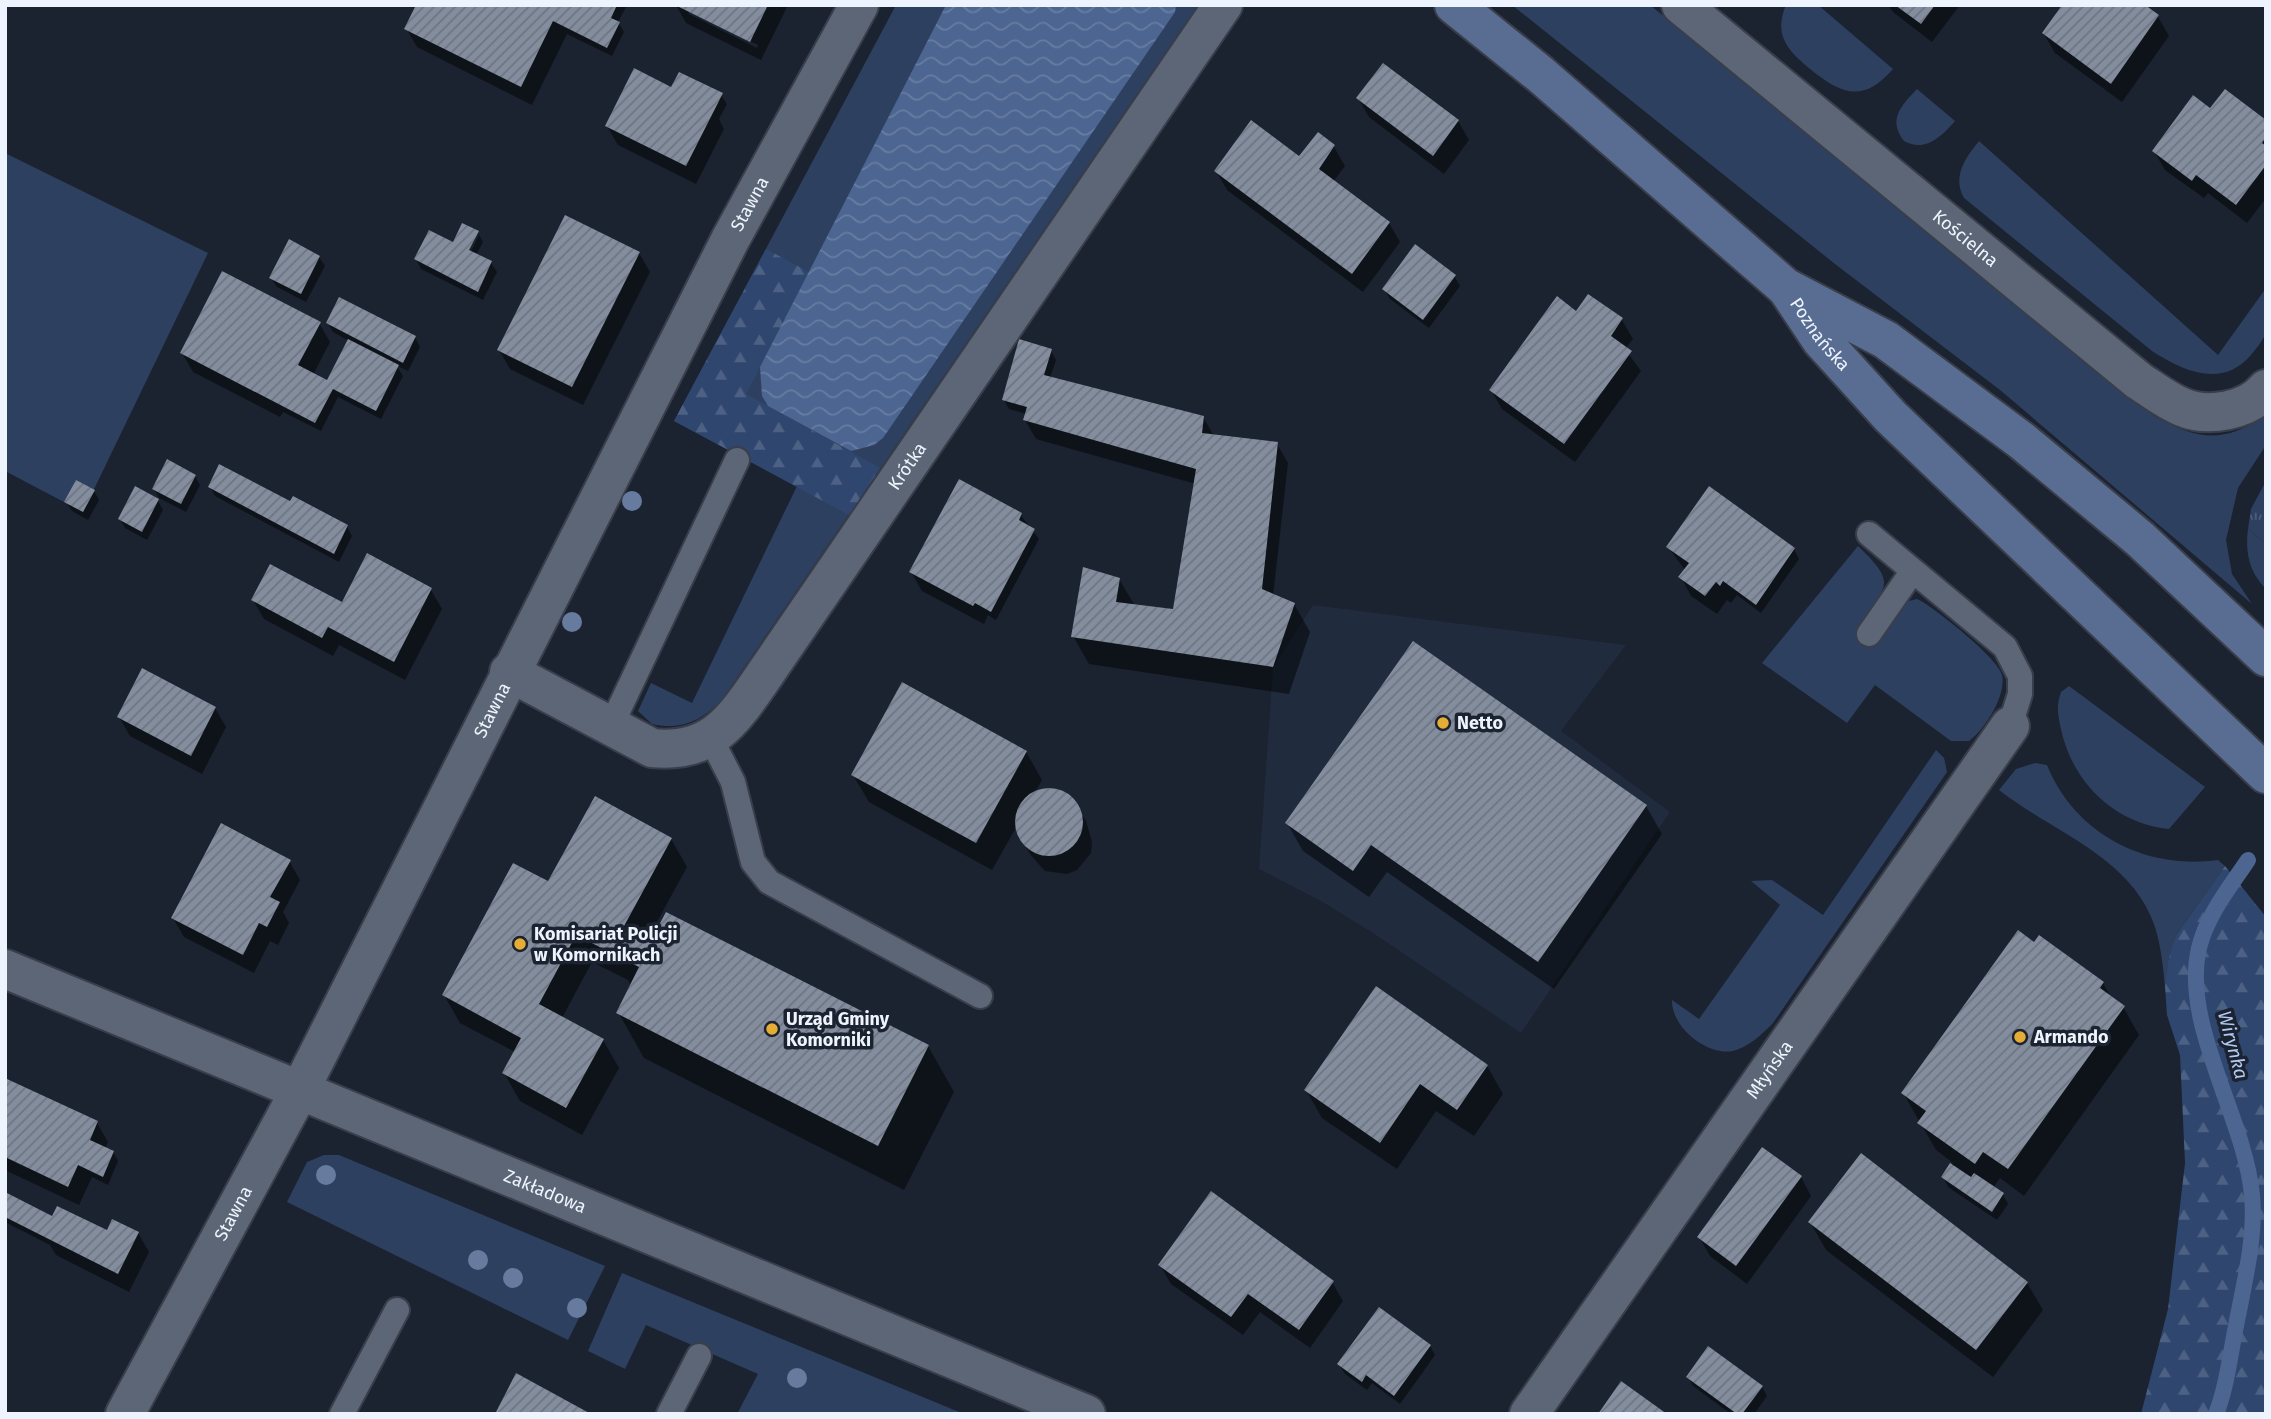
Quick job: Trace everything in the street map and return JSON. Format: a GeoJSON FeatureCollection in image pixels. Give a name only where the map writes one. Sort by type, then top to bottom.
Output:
{"type":"FeatureCollection","features":[{"type":"Feature","properties":{"kind":"main road"},"geometry":{"type":"LineString","coordinates":[[1454,5],[1539,74],[1786,287]]}},
{"type":"Feature","properties":{"kind":"main road","name":"Poznańska"},"geometry":{"type":"LineString","coordinates":[[1786,287],[1886,340],[1990,415],[2140,539],[2266,657]]}},
{"type":"Feature","properties":{"kind":"main road","name":"Poznańska"},"geometry":{"type":"LineString","coordinates":[[1786,287],[1828,348],[1891,417],[2266,774]]}},
{"type":"Feature","properties":{"kind":"street","name":"Stawna"},"geometry":{"type":"LineString","coordinates":[[125,1414],[300,1090],[509,672],[730,240],[859,5]]}},
{"type":"Feature","properties":{"kind":"street","name":"Krótka"},"geometry":{"type":"LineString","coordinates":[[509,672],[652,748],[673,750],[710,739],[744,705],[1223,5]]}},
{"type":"Feature","properties":{"kind":"street","name":"Kościelna"},"geometry":{"type":"LineString","coordinates":[[1681,5],[2139,381],[2185,408],[2215,412],[2243,406],[2266,389]]}},
{"type":"Feature","properties":{"kind":"street","name":"Młyńska"},"geometry":{"type":"LineString","coordinates":[[1529,1414],[2010,726]]}},
{"type":"Feature","properties":{"kind":"street","name":"Zakładowa"},"geometry":{"type":"LineString","coordinates":[[5,969],[1086,1414]]}},
{"type":"Feature","properties":{"kind":"lane"},"geometry":{"type":"LineString","coordinates":[[610,728],[737,460]]}},
{"type":"Feature","properties":{"kind":"lane"},"geometry":{"type":"LineString","coordinates":[[1869,534],[2005,647],[2015,660],[2020,676],[2020,694],[2010,726]]}},
{"type":"Feature","properties":{"kind":"lane"},"geometry":{"type":"LineString","coordinates":[[1869,634],[1912,572]]}},
{"type":"Feature","properties":{"kind":"lane"},"geometry":{"type":"LineString","coordinates":[[710,739],[733,782],[753,862],[769,882],[980,996]]}},
{"type":"Feature","properties":{"kind":"lane"},"geometry":{"type":"LineString","coordinates":[[342,1414],[397,1310]]}},
{"type":"Feature","properties":{"kind":"lane"},"geometry":{"type":"LineString","coordinates":[[669,1414],[699,1356]]}},
{"type":"Feature","properties":{"kind":"shaded area"},"geometry":{"type":"Polygon","coordinates":[[[1313,605],[1626,645],[1561,731],[1670,812],[1521,1033],[1373,933],[1321,901],[1259,869],[1273,667],[1313,605]]]}},
{"type":"Feature","properties":{"kind":"green space"},"geometry":{"type":"Polygon","coordinates":[[[896,5],[1198,5],[723,698],[700,718],[691,722],[673,726],[652,724],[638,711],[651,683],[692,703],[797,486],[674,421],[896,5]]]}},
{"type":"Feature","properties":{"kind":"green space"},"geometry":{"type":"Polygon","coordinates":[[[1512,5],[1650,5],[2154,416],[2184,430],[2210,436],[2236,431],[2266,416],[2266,445],[2238,488],[2226,540],[2232,574],[2252,604],[2000,390],[1835,264],[1512,5]]]}},
{"type":"Feature","properties":{"kind":"green space"},"geometry":{"type":"Polygon","coordinates":[[[1786,5],[1818,5],[1893,69],[1882,80],[1862,91],[1852,92],[1832,85],[1789,49],[1781,25],[1786,5]]]}},
{"type":"Feature","properties":{"kind":"green space"},"geometry":{"type":"Polygon","coordinates":[[[1917,89],[1955,121],[1939,137],[1919,145],[1904,141],[1897,126],[1898,113],[1917,89]]]}},
{"type":"Feature","properties":{"kind":"green space"},"geometry":{"type":"Polygon","coordinates":[[[1979,141],[2218,355],[2266,288],[2267,327],[2265,335],[2251,355],[2228,372],[2215,374],[2189,370],[2152,351],[1964,198],[1959,183],[1960,175],[1965,161],[1979,141]]]}},
{"type":"Feature","properties":{"kind":"green space"},"geometry":{"type":"Polygon","coordinates":[[[5,153],[208,253],[83,512],[5,471],[5,153]]]}},
{"type":"Feature","properties":{"kind":"green space"},"geometry":{"type":"Polygon","coordinates":[[[766,249],[809,272],[746,394],[880,468],[849,515],[674,421],[766,249]]]}},
{"type":"Feature","properties":{"kind":"green space"},"geometry":{"type":"Polygon","coordinates":[[[2266,481],[2266,544],[2248,529],[2251,509],[2266,481]]]}},
{"type":"Feature","properties":{"kind":"green space"},"geometry":{"type":"Polygon","coordinates":[[[2248,529],[2266,544],[2266,589],[2256,576],[2250,561],[2248,529]]]}},
{"type":"Feature","properties":{"kind":"green space"},"geometry":{"type":"Polygon","coordinates":[[[1858,546],[1880,570],[1884,587],[1858,629],[1877,643],[1905,602],[1917,599],[1964,634],[1998,667],[2003,683],[1998,701],[1988,720],[1969,741],[1951,741],[1875,685],[1847,723],[1762,663],[1858,546]]]}},
{"type":"Feature","properties":{"kind":"green space"},"geometry":{"type":"Polygon","coordinates":[[[2069,686],[2205,787],[2169,829],[2131,819],[2099,797],[2086,783],[2067,748],[2059,720],[2059,697],[2069,686]]]}},
{"type":"Feature","properties":{"kind":"green space"},"geometry":{"type":"Polygon","coordinates":[[[1936,750],[1944,758],[1947,772],[1773,1023],[1750,1043],[1733,1051],[1712,1049],[1692,1038],[1677,1020],[1672,1000],[1699,1019],[1780,905],[1751,881],[1772,880],[1823,915],[1936,750]]]}},
{"type":"Feature","properties":{"kind":"green space"},"geometry":{"type":"Polygon","coordinates":[[[2035,763],[2047,765],[2059,789],[2075,810],[2094,828],[2116,842],[2139,853],[2164,859],[2191,862],[2218,860],[2225,866],[2176,935],[2165,986],[2155,927],[2144,903],[2128,882],[2088,848],[1999,790],[2016,769],[2035,763]]]}},
{"type":"Feature","properties":{"kind":"green space"},"geometry":{"type":"Polygon","coordinates":[[[2225,866],[2266,917],[2266,1414],[2141,1414],[2168,1309],[2185,1163],[2180,1055],[2167,1015],[2165,986],[2169,958],[2176,935],[2225,866]]]}},
{"type":"Feature","properties":{"kind":"green space"},"geometry":{"type":"Polygon","coordinates":[[[324,1155],[339,1155],[605,1266],[568,1340],[287,1202],[307,1162],[324,1155]]]}},
{"type":"Feature","properties":{"kind":"green space"},"geometry":{"type":"Polygon","coordinates":[[[622,1273],[964,1414],[737,1414],[758,1374],[646,1325],[625,1369],[588,1351],[622,1273]]]}},
{"type":"Feature","properties":{"kind":"water"},"geometry":{"type":"Polygon","coordinates":[[[946,5],[1176,5],[1175,12],[883,438],[874,445],[851,451],[768,406],[762,396],[760,367],[946,5]]]}},
{"type":"Feature","properties":{"kind":"building"},"geometry":{"type":"Polygon","coordinates":[[[416,5],[617,5],[611,18],[620,22],[607,48],[553,21],[521,87],[404,29],[416,5]]]}},
{"type":"Feature","properties":{"kind":"building"},"geometry":{"type":"Polygon","coordinates":[[[675,5],[768,5],[750,42],[675,5]]]}},
{"type":"Feature","properties":{"kind":"building"},"geometry":{"type":"Polygon","coordinates":[[[1895,5],[1935,5],[1921,24],[1895,5]]]}},
{"type":"Feature","properties":{"kind":"building"},"geometry":{"type":"Polygon","coordinates":[[[2062,5],[2145,5],[2159,15],[2111,84],[2042,33],[2062,5]]]}},
{"type":"Feature","properties":{"kind":"building"},"geometry":{"type":"Polygon","coordinates":[[[1383,63],[1459,120],[1433,156],[1356,98],[1383,63]]]}},
{"type":"Feature","properties":{"kind":"building"},"geometry":{"type":"Polygon","coordinates":[[[634,68],[671,87],[679,72],[723,93],[686,166],[605,126],[634,68]]]}},
{"type":"Feature","properties":{"kind":"building"},"geometry":{"type":"Polygon","coordinates":[[[2225,89],[2266,120],[2266,137],[2262,143],[2266,146],[2266,165],[2236,205],[2196,175],[2192,181],[2152,151],[2193,95],[2210,108],[2225,89]]]}},
{"type":"Feature","properties":{"kind":"building"},"geometry":{"type":"Polygon","coordinates":[[[1251,120],[1299,156],[1318,132],[1335,145],[1319,169],[1390,222],[1352,274],[1214,171],[1251,120]]]}},
{"type":"Feature","properties":{"kind":"building"},"geometry":{"type":"Polygon","coordinates":[[[565,215],[640,252],[572,387],[497,350],[565,215]]]}},
{"type":"Feature","properties":{"kind":"building"},"geometry":{"type":"Polygon","coordinates":[[[462,223],[479,231],[469,250],[492,261],[478,292],[414,259],[429,230],[453,242],[462,223]]]}},
{"type":"Feature","properties":{"kind":"building"},"geometry":{"type":"Polygon","coordinates":[[[289,239],[320,256],[301,294],[269,278],[289,239]]]}},
{"type":"Feature","properties":{"kind":"building"},"geometry":{"type":"Polygon","coordinates":[[[1415,244],[1456,275],[1423,320],[1382,289],[1415,244]]]}},
{"type":"Feature","properties":{"kind":"building"},"geometry":{"type":"Polygon","coordinates":[[[222,271],[321,322],[298,365],[327,380],[348,339],[399,365],[376,411],[333,389],[315,423],[180,353],[222,271]]]}},
{"type":"Feature","properties":{"kind":"building"},"geometry":{"type":"Polygon","coordinates":[[[1588,294],[1623,318],[1611,336],[1632,351],[1564,444],[1489,390],[1557,296],[1576,311],[1588,294]]]}},
{"type":"Feature","properties":{"kind":"building"},"geometry":{"type":"Polygon","coordinates":[[[339,297],[416,336],[403,363],[326,323],[339,297]]]}},
{"type":"Feature","properties":{"kind":"building"},"geometry":{"type":"Polygon","coordinates":[[[1019,339],[1052,349],[1044,375],[1204,416],[1202,433],[1278,442],[1262,589],[1295,603],[1273,667],[1071,637],[1083,567],[1120,578],[1116,602],[1173,609],[1196,469],[1023,420],[1027,407],[1002,400],[1019,339]]]}},
{"type":"Feature","properties":{"kind":"building"},"geometry":{"type":"Polygon","coordinates":[[[167,459],[196,475],[181,504],[152,489],[167,459]]]}},
{"type":"Feature","properties":{"kind":"building"},"geometry":{"type":"Polygon","coordinates":[[[219,464],[290,501],[293,496],[348,525],[334,554],[208,487],[219,464]]]}},
{"type":"Feature","properties":{"kind":"building"},"geometry":{"type":"Polygon","coordinates":[[[959,479],[1022,513],[1019,520],[1035,529],[991,612],[975,603],[973,606],[909,572],[959,479]]]}},
{"type":"Feature","properties":{"kind":"building"},"geometry":{"type":"Polygon","coordinates":[[[76,480],[95,490],[83,512],[64,502],[76,480]]]}},
{"type":"Feature","properties":{"kind":"building"},"geometry":{"type":"Polygon","coordinates":[[[135,486],[159,499],[142,532],[118,519],[135,486]]]}},
{"type":"Feature","properties":{"kind":"building"},"geometry":{"type":"Polygon","coordinates":[[[1709,486],[1795,548],[1756,605],[1723,581],[1720,586],[1716,582],[1705,596],[1678,577],[1689,563],[1666,547],[1709,486]]]}},
{"type":"Feature","properties":{"kind":"building"},"geometry":{"type":"Polygon","coordinates":[[[367,553],[432,588],[394,662],[328,627],[322,638],[251,600],[270,564],[342,602],[367,553]]]}},
{"type":"Feature","properties":{"kind":"building","name":"Netto"},"geometry":{"type":"Polygon","coordinates":[[[1413,641],[1647,805],[1538,962],[1371,845],[1353,871],[1285,823],[1413,641]]]}},
{"type":"Feature","properties":{"kind":"building"},"geometry":{"type":"Polygon","coordinates":[[[142,668],[216,707],[191,756],[117,717],[142,668]]]}},
{"type":"Feature","properties":{"kind":"building"},"geometry":{"type":"Polygon","coordinates":[[[902,682],[1027,751],[976,843],[851,775],[902,682]]]}},
{"type":"Feature","properties":{"kind":"building"},"geometry":{"type":"Polygon","coordinates":[[[1049,788],[1062,791],[1073,798],[1080,809],[1083,822],[1080,835],[1073,846],[1062,853],[1049,856],[1036,853],[1025,846],[1018,835],[1015,822],[1018,809],[1025,798],[1036,791],[1049,788]]]}},
{"type":"Feature","properties":{"kind":"building"},"geometry":{"type":"Polygon","coordinates":[[[595,796],[672,838],[623,928],[650,942],[666,912],[929,1045],[878,1146],[616,1013],[639,967],[576,935],[539,1004],[604,1039],[566,1108],[502,1073],[521,1038],[442,995],[513,863],[548,881],[595,796]]]}},
{"type":"Feature","properties":{"kind":"building"},"geometry":{"type":"Polygon","coordinates":[[[221,823],[291,860],[270,897],[280,902],[267,927],[259,923],[243,955],[171,918],[221,823]]]}},
{"type":"Feature","properties":{"kind":"building"},"geometry":{"type":"Polygon","coordinates":[[[2018,930],[2034,942],[2039,935],[2104,982],[2100,988],[2125,1006],[2008,1169],[1983,1152],[1975,1164],[1917,1123],[1926,1111],[1901,1093],[2018,930]]]}},
{"type":"Feature","properties":{"kind":"building"},"geometry":{"type":"Polygon","coordinates":[[[1376,986],[1488,1065],[1457,1110],[1420,1084],[1380,1143],[1304,1090],[1376,986]]]}},
{"type":"Feature","properties":{"kind":"building"},"geometry":{"type":"Polygon","coordinates":[[[7,1079],[98,1121],[90,1140],[114,1151],[103,1177],[78,1165],[68,1187],[5,1157],[7,1079]]]}},
{"type":"Feature","properties":{"kind":"building"},"geometry":{"type":"Polygon","coordinates":[[[1762,1147],[1802,1176],[1736,1266],[1697,1237],[1762,1147]]]}},
{"type":"Feature","properties":{"kind":"building"},"geometry":{"type":"Polygon","coordinates":[[[1861,1153],[2028,1282],[1976,1350],[1808,1222],[1861,1153]]]}},
{"type":"Feature","properties":{"kind":"building"},"geometry":{"type":"Polygon","coordinates":[[[1950,1163],[1971,1177],[1974,1173],[2004,1193],[1992,1212],[1941,1177],[1950,1163]]]}},
{"type":"Feature","properties":{"kind":"building"},"geometry":{"type":"Polygon","coordinates":[[[1211,1191],[1334,1281],[1299,1330],[1248,1294],[1231,1317],[1158,1265],[1211,1191]]]}},
{"type":"Feature","properties":{"kind":"building"},"geometry":{"type":"Polygon","coordinates":[[[5,1192],[52,1216],[57,1206],[107,1230],[112,1219],[139,1232],[118,1274],[5,1217],[5,1192]]]}},
{"type":"Feature","properties":{"kind":"building"},"geometry":{"type":"Polygon","coordinates":[[[1379,1307],[1431,1345],[1394,1396],[1366,1375],[1362,1382],[1337,1364],[1379,1307]]]}},
{"type":"Feature","properties":{"kind":"building"},"geometry":{"type":"Polygon","coordinates":[[[1708,1346],[1763,1386],[1742,1414],[1737,1414],[1686,1377],[1708,1346]]]}},
{"type":"Feature","properties":{"kind":"building"},"geometry":{"type":"Polygon","coordinates":[[[516,1373],[591,1414],[495,1414],[516,1373]]]}},
{"type":"Feature","properties":{"kind":"building"},"geometry":{"type":"Polygon","coordinates":[[[1621,1381],[1667,1414],[1598,1414],[1621,1381]]]}},
{"type":"Feature","properties":{"kind":"waterway","name":"Wirynka"},"geometry":{"type":"LineString","coordinates":[[2216,1414],[2226,1381],[2246,1277],[2253,1211],[2247,1165],[2206,1039],[2196,977],[2199,948],[2208,924],[2248,860]]}},
{"type":"Feature","properties":{"kind":"place","name":"Netto"},"geometry":{"type":"Point","coordinates":[1443,723]}},
{"type":"Feature","properties":{"kind":"place","name":"Komisariat Policji w Komornikach"},"geometry":{"type":"Point","coordinates":[520,944]}},
{"type":"Feature","properties":{"kind":"place","name":"Urząd Gminy Komorniki"},"geometry":{"type":"Point","coordinates":[772,1029]}},
{"type":"Feature","properties":{"kind":"place","name":"Armando"},"geometry":{"type":"Point","coordinates":[2020,1037]}}]}
